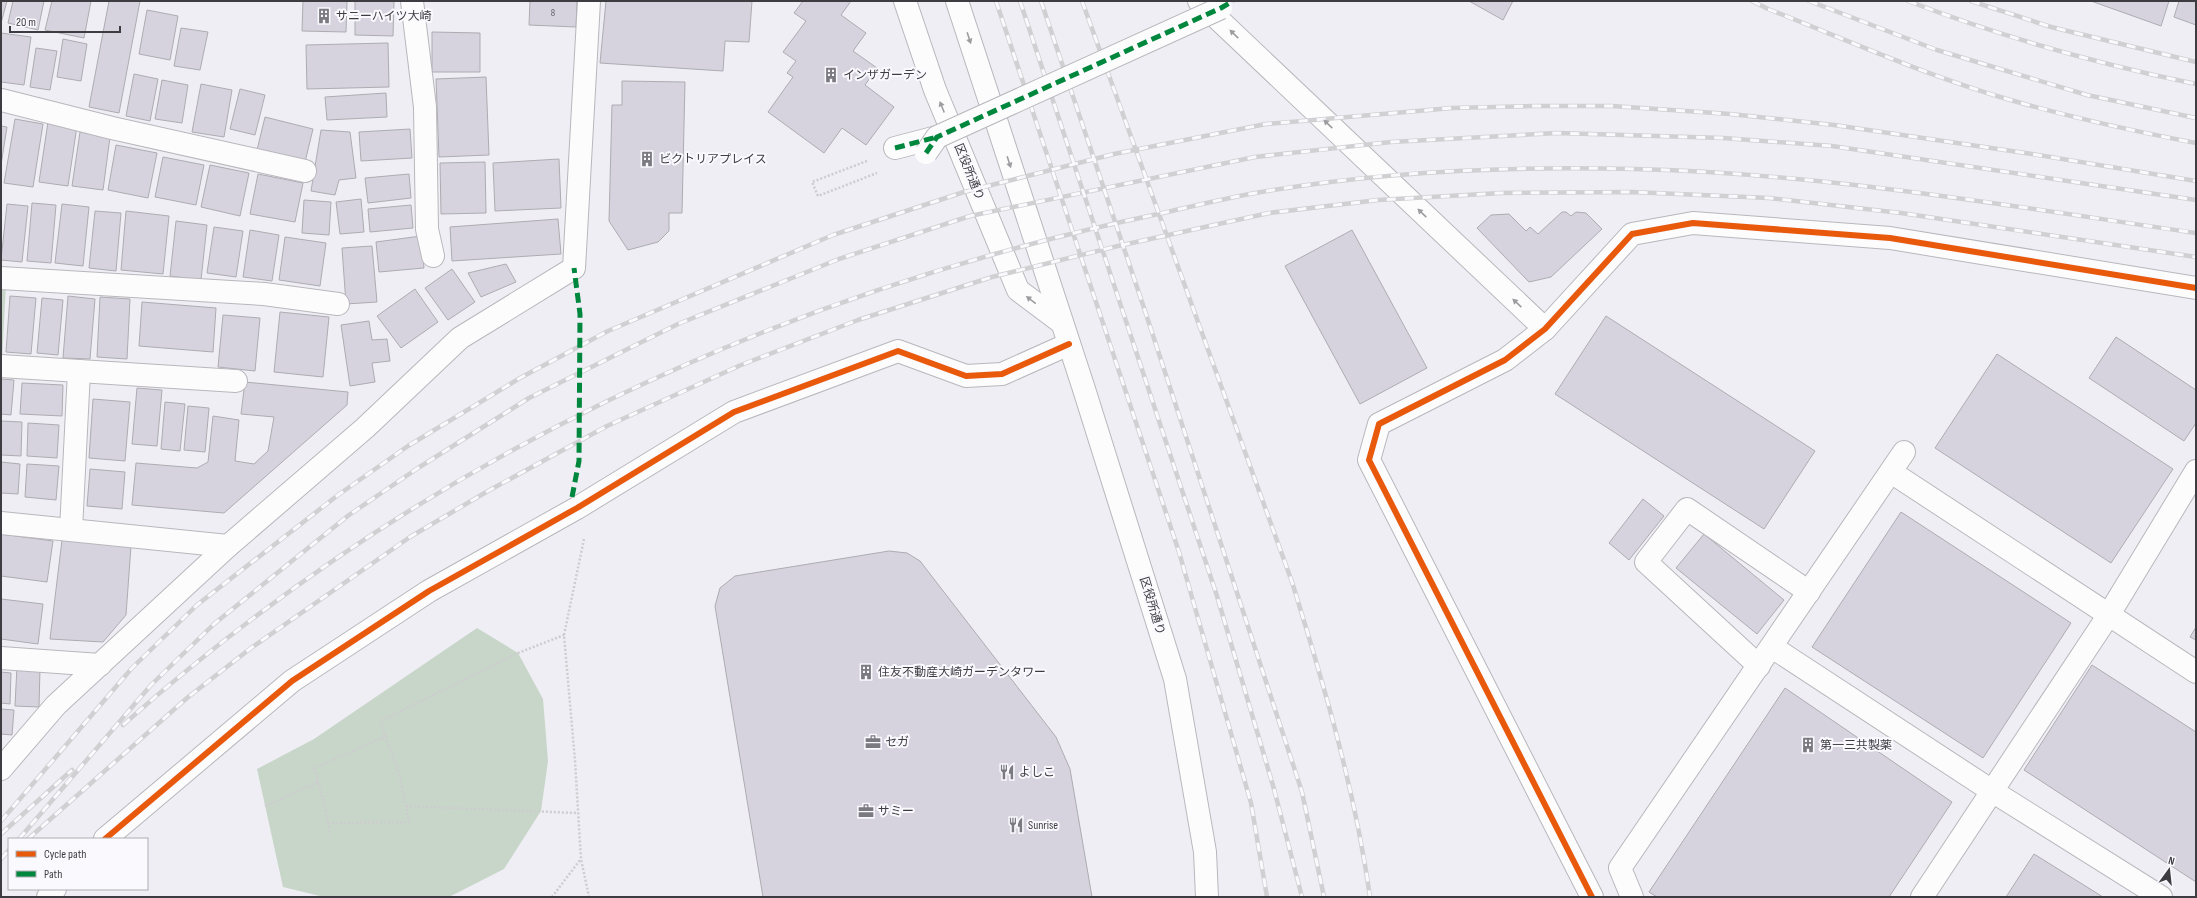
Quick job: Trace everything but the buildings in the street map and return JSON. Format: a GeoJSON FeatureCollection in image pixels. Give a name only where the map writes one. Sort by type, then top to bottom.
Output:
{"type":"FeatureCollection","features":[{"type":"Feature","properties":{"kind":"street"},"geometry":{"type":"LineString","coordinates":[[412,1],[425,107],[427,229],[434,256]]}},
{"type":"Feature","properties":{"kind":"street"},"geometry":{"type":"LineString","coordinates":[[1,769],[56,706],[228,546],[365,428],[460,338],[574,268],[590,1]]}},
{"type":"Feature","properties":{"kind":"street","name":"区役所通り"},"geometry":{"type":"LineString","coordinates":[[905,1],[935,90],[1018,290],[1062,323]]}},
{"type":"Feature","properties":{"kind":"street","name":"区役所通り"},"geometry":{"type":"LineString","coordinates":[[957,1],[1069,344],[1175,679],[1205,852],[1207,897]]}},
{"type":"Feature","properties":{"kind":"street"},"geometry":{"type":"LineString","coordinates":[[1199,1],[1545,329]]}},
{"type":"Feature","properties":{"kind":"street"},"geometry":{"type":"LineString","coordinates":[[895,148],[931,145],[1233,1]]}},
{"type":"Feature","properties":{"kind":"street"},"geometry":{"type":"LineString","coordinates":[[1,100],[112,128],[305,171]]}},
{"type":"Feature","properties":{"kind":"street"},"geometry":{"type":"LineString","coordinates":[[1592,897],[1368,460],[1379,424],[1505,360],[1545,329],[1632,234],[1693,223],[1890,238],[2196,288]]}},
{"type":"Feature","properties":{"kind":"street"},"geometry":{"type":"LineString","coordinates":[[1,278],[264,294],[338,304]]}},
{"type":"Feature","properties":{"kind":"street"},"geometry":{"type":"LineString","coordinates":[[105,838],[292,681],[429,591],[577,508],[734,412],[898,351],[966,376],[1002,374],[1069,344]]}},
{"type":"Feature","properties":{"kind":"street"},"geometry":{"type":"LineString","coordinates":[[1,366],[236,381]]}},
{"type":"Feature","properties":{"kind":"street"},"geometry":{"type":"LineString","coordinates":[[71,530],[79,371]]}},
{"type":"Feature","properties":{"kind":"street"},"geometry":{"type":"LineString","coordinates":[[1632,897],[1620,868],[1904,452]]}},
{"type":"Feature","properties":{"kind":"street"},"geometry":{"type":"LineString","coordinates":[[1922,897],[2108,616],[2196,471]]}},
{"type":"Feature","properties":{"kind":"street"},"geometry":{"type":"LineString","coordinates":[[1891,472],[2108,616],[2196,672]]}},
{"type":"Feature","properties":{"kind":"street"},"geometry":{"type":"LineString","coordinates":[[1759,666],[1646,562],[1687,509],[1809,592]]}},
{"type":"Feature","properties":{"kind":"street"},"geometry":{"type":"LineString","coordinates":[[1,523],[228,546]]}},
{"type":"Feature","properties":{"kind":"street"},"geometry":{"type":"LineString","coordinates":[[1772,646],[1992,791],[2161,897]]}},
{"type":"Feature","properties":{"kind":"street"},"geometry":{"type":"LineString","coordinates":[[1,658],[100,665]]}},
{"type":"Feature","properties":{"kind":"path"},"geometry":{"type":"LineString","coordinates":[[872,158],[812,182],[818,196],[883,170]]}},
{"type":"Feature","properties":{"kind":"path"},"geometry":{"type":"LineString","coordinates":[[586,532],[564,635],[575,761],[581,859],[588,897]]}},
{"type":"Feature","properties":{"kind":"path"},"geometry":{"type":"LineString","coordinates":[[328,823],[409,822],[399,774],[387,736],[380,721],[518,653],[564,635]]}},
{"type":"Feature","properties":{"kind":"path"},"geometry":{"type":"LineString","coordinates":[[330,836],[319,782],[314,768],[387,736]]}},
{"type":"Feature","properties":{"kind":"path"},"geometry":{"type":"LineString","coordinates":[[265,806],[319,782]]}},
{"type":"Feature","properties":{"kind":"path"},"geometry":{"type":"LineString","coordinates":[[406,806],[577,813]]}},
{"type":"Feature","properties":{"kind":"path"},"geometry":{"type":"LineString","coordinates":[[552,897],[581,859]]}},
{"type":"Feature","properties":{"kind":"green space"},"geometry":{"type":"Polygon","coordinates":[[[1,283],[6,283],[2,361],[1,361],[1,283]]]}},
{"type":"Feature","properties":{"kind":"green space"},"geometry":{"type":"Polygon","coordinates":[[[477,628],[518,653],[543,699],[548,761],[541,811],[504,869],[449,897],[324,897],[283,887],[257,769],[314,739],[477,628]]]}},
{"type":"Feature","properties":{"kind":"railway"},"geometry":{"type":"LineString","coordinates":[[996,1],[1179,552],[1251,803],[1267,897]]}},
{"type":"Feature","properties":{"kind":"railway"},"geometry":{"type":"LineString","coordinates":[[1020,1],[1217,596],[1274,789],[1302,897]]}},
{"type":"Feature","properties":{"kind":"railway"},"geometry":{"type":"LineString","coordinates":[[1041,1],[1146,314],[1302,792],[1324,897]]}},
{"type":"Feature","properties":{"kind":"railway"},"geometry":{"type":"LineString","coordinates":[[1082,1],[1292,582],[1316,660],[1347,777],[1364,857],[1370,897]]}},
{"type":"Feature","properties":{"kind":"railway"},"geometry":{"type":"LineString","coordinates":[[1752,1],[1768,9],[1886,57],[1976,90],[2077,118],[2196,143]]}},
{"type":"Feature","properties":{"kind":"railway"},"geometry":{"type":"LineString","coordinates":[[1809,1],[1937,50],[2087,95],[2196,118]]}},
{"type":"Feature","properties":{"kind":"railway"},"geometry":{"type":"LineString","coordinates":[[1908,1],[2015,38],[2123,68],[2196,84]]}},
{"type":"Feature","properties":{"kind":"railway"},"geometry":{"type":"LineString","coordinates":[[1971,1],[2051,27],[2196,62]]}},
{"type":"Feature","properties":{"kind":"railway"},"geometry":{"type":"LineString","coordinates":[[1,821],[132,668],[197,605],[338,495],[408,446],[520,378],[608,331],[833,235],[964,192],[1114,154],[1266,124],[1452,108],[1532,106],[1612,106],[1730,114],[1834,125],[2032,154],[2196,181]]}},
{"type":"Feature","properties":{"kind":"railway"},"geometry":{"type":"LineString","coordinates":[[20,838],[151,685],[214,624],[349,515],[418,468],[529,398],[678,324],[839,259],[970,216],[1255,157],[1391,142],[1557,133],[1723,138],[1832,146],[2196,200]]}},
{"type":"Feature","properties":{"kind":"railway"},"geometry":{"type":"LineString","coordinates":[[123,725],[237,631],[355,546],[479,469],[607,401],[739,342],[875,291],[1015,248],[1158,214],[1253,193],[1312,184],[1403,174],[1495,169],[1587,168],[1704,172],[1845,184],[1915,192],[2196,233]]}},
{"type":"Feature","properties":{"kind":"railway"},"geometry":{"type":"LineString","coordinates":[[29,838],[187,698],[251,648],[410,537],[488,491],[607,426],[741,365],[858,320],[992,277],[1118,246],[1269,213],[1378,200],[1501,193],[1632,192],[1769,198],[1901,213],[2196,257]]}},
{"type":"Feature","properties":{"kind":"railway"},"geometry":{"type":"LineString","coordinates":[[1,834],[72,770]]}},
{"type":"Feature","properties":{"kind":"railway"},"geometry":{"type":"LineString","coordinates":[[1,859],[8,851]]}},
{"type":"Feature","properties":{"kind":"marked path"},"geometry":{"type":"LineString","coordinates":[[926,153],[937,137],[1221,8],[1233,1]]}},
{"type":"Feature","properties":{"kind":"marked path"},"geometry":{"type":"LineString","coordinates":[[895,148],[937,137]]}},
{"type":"Feature","properties":{"kind":"marked path"},"geometry":{"type":"LineString","coordinates":[[572,497],[579,461],[580,314],[574,268]]}},
{"type":"Feature","properties":{"kind":"cycle path"},"geometry":{"type":"LineString","coordinates":[[1592,897],[1369,460],[1379,424],[1505,360],[1545,329],[1632,234],[1693,223],[1890,238],[2196,288]]}},
{"type":"Feature","properties":{"kind":"cycle path"},"geometry":{"type":"LineString","coordinates":[[106,838],[292,681],[429,591],[577,508],[734,412],[898,351],[966,376],[1002,374],[1069,344]]}},
{"type":"Feature","properties":{"kind":"place","name":"サニーハイツ大崎"},"geometry":{"type":"Point","coordinates":[324,16]}},
{"type":"Feature","properties":{"kind":"place","name":"インザガーデン"},"geometry":{"type":"Point","coordinates":[831,75]}},
{"type":"Feature","properties":{"kind":"place","name":"ビクトリアプレイス"},"geometry":{"type":"Point","coordinates":[647,159]}},
{"type":"Feature","properties":{"kind":"place","name":"住友不動産大崎ガーデンタワー"},"geometry":{"type":"Point","coordinates":[866,672]}},
{"type":"Feature","properties":{"kind":"place","name":"セガ"},"geometry":{"type":"Point","coordinates":[873,742]}},
{"type":"Feature","properties":{"kind":"place","name":"第一三共製薬"},"geometry":{"type":"Point","coordinates":[1808,745]}},
{"type":"Feature","properties":{"kind":"place","name":"よしこ"},"geometry":{"type":"Point","coordinates":[1007,772]}},
{"type":"Feature","properties":{"kind":"place","name":"サミー"},"geometry":{"type":"Point","coordinates":[866,811]}},
{"type":"Feature","properties":{"kind":"place","name":"Sunrise"},"geometry":{"type":"Point","coordinates":[1016,825]}}]}
